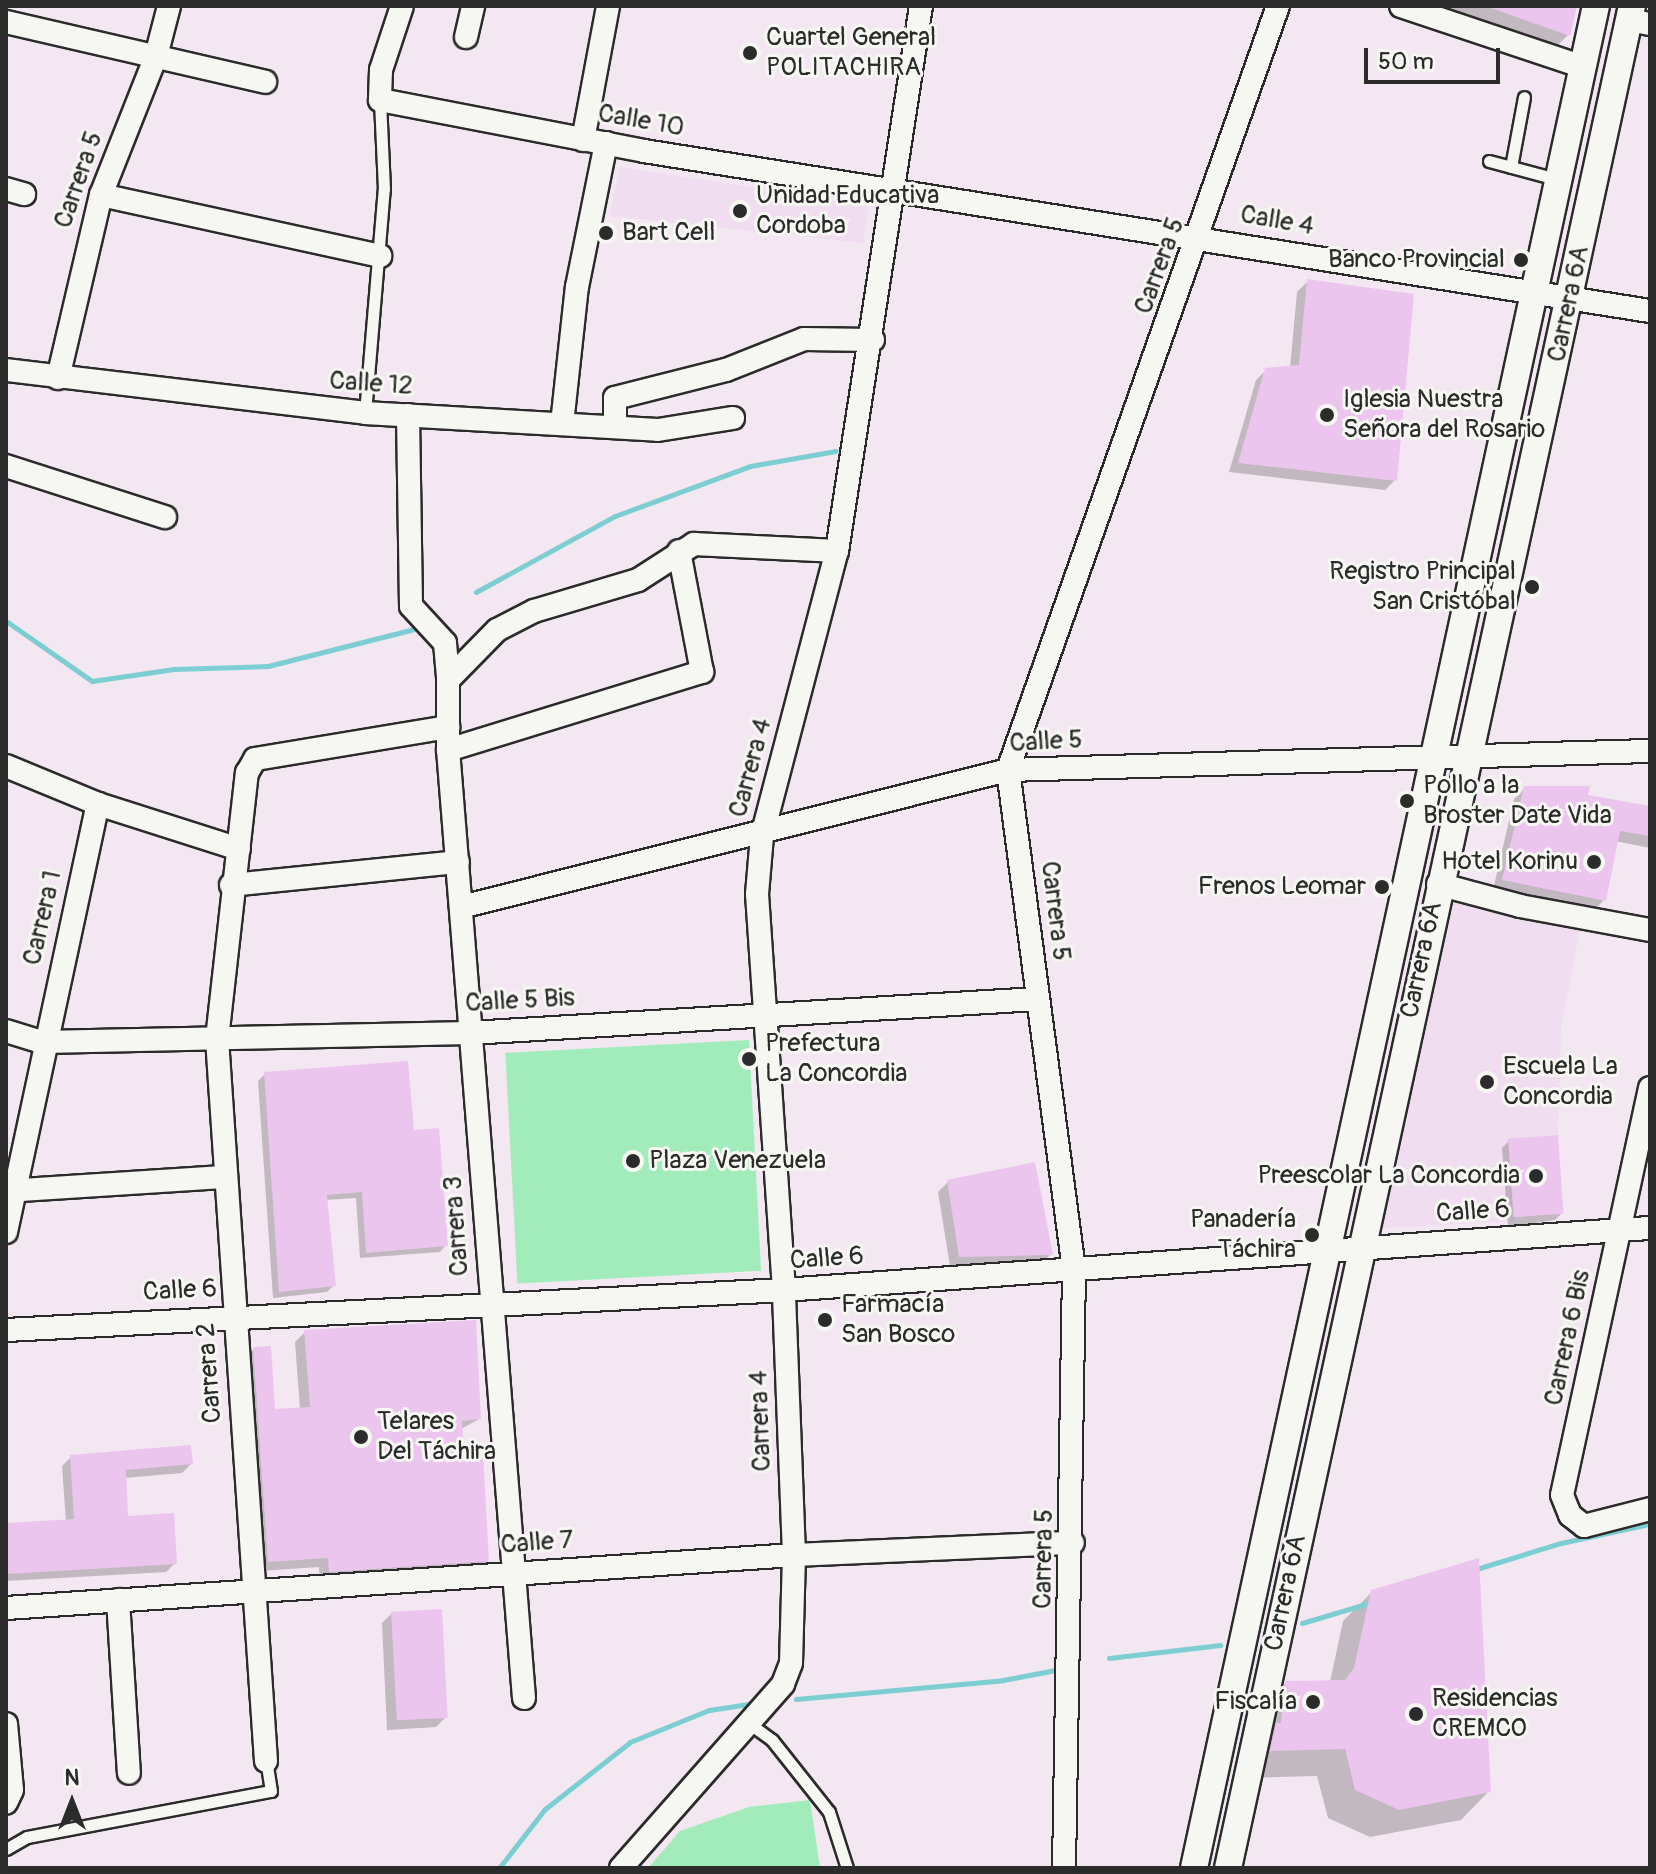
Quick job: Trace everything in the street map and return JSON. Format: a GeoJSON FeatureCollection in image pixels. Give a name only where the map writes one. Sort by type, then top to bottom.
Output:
{"type":"FeatureCollection","features":[{"type":"Feature","properties":{"kind":"street","name":"Carrera 5"},"geometry":{"type":"LineString","coordinates":[[58,378],[101,195],[156,56],[169,6]]}},
{"type":"Feature","properties":{"kind":"street"},"geometry":{"type":"LineString","coordinates":[[380,100],[381,70],[402,6]]}},
{"type":"Feature","properties":{"kind":"street"},"geometry":{"type":"LineString","coordinates":[[466,37],[473,6]]}},
{"type":"Feature","properties":{"kind":"street"},"geometry":{"type":"LineString","coordinates":[[583,140],[608,6]]}},
{"type":"Feature","properties":{"kind":"street","name":"Carrera 4"},"geometry":{"type":"LineString","coordinates":[[621,1868],[750,1724],[783,1684],[791,1663],[794,1555],[784,1290],[757,894],[762,836],[837,551],[873,340],[921,6]]}},
{"type":"Feature","properties":{"kind":"street","name":"Carrera 5"},"geometry":{"type":"LineString","coordinates":[[1064,1868],[1073,1543],[1074,1270],[1008,770],[1200,237],[1278,6]]}},
{"type":"Feature","properties":{"kind":"street"},"geometry":{"type":"LineString","coordinates":[[1401,6],[1583,67]]}},
{"type":"Feature","properties":{"kind":"street","name":"Carrera 6A"},"geometry":{"type":"LineString","coordinates":[[1194,1868],[1433,757],[1537,295],[1596,6]]}},
{"type":"Feature","properties":{"kind":"street","name":"Carrera 6A"},"geometry":{"type":"LineString","coordinates":[[1228,1868],[1363,1249],[1438,884],[1637,17]]}},
{"type":"Feature","properties":{"kind":"street"},"geometry":{"type":"LineString","coordinates":[[6,22],[265,82]]}},
{"type":"Feature","properties":{"kind":"street","name":"Calle 10"},"geometry":{"type":"LineString","coordinates":[[380,100],[583,140],[894,190]]}},
{"type":"Feature","properties":{"kind":"street"},"geometry":{"type":"LineString","coordinates":[[562,424],[577,287],[606,143]]}},
{"type":"Feature","properties":{"kind":"street","name":"Calle 4"},"geometry":{"type":"LineString","coordinates":[[894,190],[1650,311]]}},
{"type":"Feature","properties":{"kind":"street"},"geometry":{"type":"LineString","coordinates":[[101,195],[380,256]]}},
{"type":"Feature","properties":{"kind":"street"},"geometry":{"type":"LineString","coordinates":[[615,427],[615,398],[726,370],[804,339],[873,340]]}},
{"type":"Feature","properties":{"kind":"street","name":"Calle 12"},"geometry":{"type":"LineString","coordinates":[[6,370],[365,413],[658,430],[733,418]]}},
{"type":"Feature","properties":{"kind":"street","name":"Carrera 3"},"geometry":{"type":"LineString","coordinates":[[408,415],[411,606],[445,643],[448,750],[510,1573],[524,1698]]}},
{"type":"Feature","properties":{"kind":"street"},"geometry":{"type":"LineString","coordinates":[[6,466],[165,517]]}},
{"type":"Feature","properties":{"kind":"street"},"geometry":{"type":"LineString","coordinates":[[448,680],[497,630],[534,611],[638,580],[694,544],[837,551]]}},
{"type":"Feature","properties":{"kind":"street"},"geometry":{"type":"LineString","coordinates":[[448,750],[702,672],[679,551]]}},
{"type":"Feature","properties":{"kind":"street","name":"Carrera 2"},"geometry":{"type":"LineString","coordinates":[[266,1761],[233,1316],[217,1039],[231,885],[239,849],[247,773],[255,759],[448,727]]}},
{"type":"Feature","properties":{"kind":"street","name":"Calle 5"},"geometry":{"type":"LineString","coordinates":[[461,907],[762,836],[1008,770],[1467,754],[1650,751]]}},
{"type":"Feature","properties":{"kind":"street"},"geometry":{"type":"LineString","coordinates":[[6,766],[98,804],[239,849]]}},
{"type":"Feature","properties":{"kind":"street","name":"Carrera 1"},"geometry":{"type":"LineString","coordinates":[[6,1232],[11,1192],[43,1042],[98,804]]}},
{"type":"Feature","properties":{"kind":"street"},"geometry":{"type":"LineString","coordinates":[[231,885],[458,862]]}},
{"type":"Feature","properties":{"kind":"street"},"geometry":{"type":"LineString","coordinates":[[1438,884],[1520,906],[1650,930]]}},
{"type":"Feature","properties":{"kind":"street","name":"Calle 5 Bis"},"geometry":{"type":"LineString","coordinates":[[6,1031],[43,1042],[470,1033],[1038,999]]}},
{"type":"Feature","properties":{"kind":"street","name":"Carrera 6 Bis"},"geometry":{"type":"LineString","coordinates":[[1650,1088],[1562,1495],[1570,1515],[1584,1526],[1650,1509]]}},
{"type":"Feature","properties":{"kind":"street"},"geometry":{"type":"LineString","coordinates":[[11,1192],[224,1177]]}},
{"type":"Feature","properties":{"kind":"street","name":"Calle 6"},"geometry":{"type":"LineString","coordinates":[[6,1330],[491,1302],[784,1290],[1327,1255],[1363,1249],[1650,1228]]}},
{"type":"Feature","properties":{"kind":"street","name":"Calle 7"},"geometry":{"type":"LineString","coordinates":[[6,1608],[794,1555],[1073,1543]]}},
{"type":"Feature","properties":{"kind":"street"},"geometry":{"type":"LineString","coordinates":[[118,1600],[129,1773]]}},
{"type":"Feature","properties":{"kind":"street"},"geometry":{"type":"LineString","coordinates":[[6,1724],[12,1790],[6,1803]]}},
{"type":"Feature","properties":{"kind":"lane"},"geometry":{"type":"LineString","coordinates":[[1511,167],[1524,97]]}},
{"type":"Feature","properties":{"kind":"lane"},"geometry":{"type":"LineString","coordinates":[[365,413],[384,189],[380,100]]}},
{"type":"Feature","properties":{"kind":"lane"},"geometry":{"type":"LineString","coordinates":[[1489,161],[1560,180]]}},
{"type":"Feature","properties":{"kind":"lane"},"geometry":{"type":"LineString","coordinates":[[750,1724],[772,1740],[829,1812],[847,1868]]}},
{"type":"Feature","properties":{"kind":"lane"},"geometry":{"type":"LineString","coordinates":[[6,1849],[27,1837],[271,1791],[266,1761]]}},
{"type":"Feature","properties":{"kind":"shaded area","name":"Unidad Educativa Cordoba"},"geometry":{"type":"Polygon","coordinates":[[[619,167],[869,205],[863,243],[610,216],[619,167]]]}},
{"type":"Feature","properties":{"kind":"shaded area","name":"Escuela La Concordia"},"geometry":{"type":"Polygon","coordinates":[[[1454,902],[1580,928],[1561,1028],[1558,1135],[1509,1139],[1515,1221],[1382,1228],[1454,902]]]}},
{"type":"Feature","properties":{"kind":"green space","name":"Plaza Venezuela"},"geometry":{"type":"Polygon","coordinates":[[[749,1040],[761,1271],[517,1283],[505,1053],[749,1040]]]}},
{"type":"Feature","properties":{"kind":"green space"},"geometry":{"type":"Polygon","coordinates":[[[810,1800],[820,1868],[648,1868],[680,1831],[749,1807],[810,1800]]]}},
{"type":"Feature","properties":{"kind":"building"},"geometry":{"type":"Polygon","coordinates":[[[1485,6],[1577,6],[1570,36],[1485,6]]]}},
{"type":"Feature","properties":{"kind":"building","name":"Iglesia Nuestra Señora del Rosario"},"geometry":{"type":"Polygon","coordinates":[[[1307,279],[1414,294],[1397,481],[1238,463],[1265,368],[1299,365],[1307,279]]]}},
{"type":"Feature","properties":{"kind":"building"},"geometry":{"type":"Polygon","coordinates":[[[1524,786],[1590,786],[1588,795],[1650,806],[1650,836],[1620,831],[1606,901],[1502,880],[1524,786]]]}},
{"type":"Feature","properties":{"kind":"building"},"geometry":{"type":"Polygon","coordinates":[[[408,1061],[414,1130],[439,1128],[448,1246],[366,1253],[362,1192],[327,1195],[336,1286],[279,1292],[264,1072],[408,1061]]]}},
{"type":"Feature","properties":{"kind":"building","name":"Preescolar La Concordia"},"geometry":{"type":"Polygon","coordinates":[[[1558,1135],[1564,1214],[1514,1217],[1508,1138],[1558,1135]]]}},
{"type":"Feature","properties":{"kind":"building"},"geometry":{"type":"Polygon","coordinates":[[[1035,1162],[1053,1255],[959,1257],[947,1180],[1035,1162]]]}},
{"type":"Feature","properties":{"kind":"building","name":"Telares Del Táchira"},"geometry":{"type":"Polygon","coordinates":[[[476,1320],[481,1419],[462,1421],[464,1454],[483,1453],[489,1561],[329,1572],[328,1558],[268,1562],[253,1347],[271,1346],[275,1409],[310,1407],[304,1330],[476,1320]]]}},
{"type":"Feature","properties":{"kind":"building"},"geometry":{"type":"Polygon","coordinates":[[[191,1445],[193,1464],[126,1470],[128,1516],[174,1513],[177,1564],[6,1574],[6,1523],[74,1519],[70,1455],[191,1445]]]}},
{"type":"Feature","properties":{"kind":"building","name":"Residencias CREMCO"},"geometry":{"type":"Polygon","coordinates":[[[1479,1558],[1491,1792],[1399,1810],[1355,1790],[1345,1749],[1270,1751],[1276,1723],[1281,1723],[1285,1681],[1345,1680],[1354,1668],[1371,1590],[1479,1558]]]}},
{"type":"Feature","properties":{"kind":"building"},"geometry":{"type":"Polygon","coordinates":[[[442,1609],[448,1718],[397,1721],[391,1612],[442,1609]]]}},
{"type":"Feature","properties":{"kind":"waterway"},"geometry":{"type":"LineString","coordinates":[[476,592],[615,516],[750,466],[836,451]]}},
{"type":"Feature","properties":{"kind":"waterway"},"geometry":{"type":"LineString","coordinates":[[6,621],[92,681],[174,669],[268,666],[422,627]]}},
{"type":"Feature","properties":{"kind":"waterway"},"geometry":{"type":"LineString","coordinates":[[1473,1570],[1561,1543],[1650,1524]]}},
{"type":"Feature","properties":{"kind":"waterway"},"geometry":{"type":"LineString","coordinates":[[1302,1623],[1372,1602]]}},
{"type":"Feature","properties":{"kind":"waterway"},"geometry":{"type":"LineString","coordinates":[[1109,1658],[1220,1645]]}},
{"type":"Feature","properties":{"kind":"waterway"},"geometry":{"type":"LineString","coordinates":[[796,1699],[1003,1680],[1061,1669]]}},
{"type":"Feature","properties":{"kind":"waterway"},"geometry":{"type":"LineString","coordinates":[[499,1868],[545,1809],[630,1742],[709,1710],[749,1704]]}},
{"type":"Feature","properties":{"kind":"place","name":"Cuartel General POLITACHIRA"},"geometry":{"type":"Point","coordinates":[750,53]}},
{"type":"Feature","properties":{"kind":"place","name":"Unidad Educativa Cordoba"},"geometry":{"type":"Point","coordinates":[740,211]}},
{"type":"Feature","properties":{"kind":"place","name":"Bart Cell"},"geometry":{"type":"Point","coordinates":[606,233]}},
{"type":"Feature","properties":{"kind":"place","name":"Banco Provincial"},"geometry":{"type":"Point","coordinates":[1521,260]}},
{"type":"Feature","properties":{"kind":"place","name":"Iglesia Nuestra Señora del Rosario"},"geometry":{"type":"Point","coordinates":[1327,415]}},
{"type":"Feature","properties":{"kind":"place","name":"Registro Principal San Cristóbal"},"geometry":{"type":"Point","coordinates":[1532,587]}},
{"type":"Feature","properties":{"kind":"place","name":"Pollo a la Broster Date Vida"},"geometry":{"type":"Point","coordinates":[1407,801]}},
{"type":"Feature","properties":{"kind":"place","name":"Hotel Korinu"},"geometry":{"type":"Point","coordinates":[1594,862]}},
{"type":"Feature","properties":{"kind":"place","name":"Frenos Leomar"},"geometry":{"type":"Point","coordinates":[1382,887]}},
{"type":"Feature","properties":{"kind":"place","name":"Prefectura La Concordia"},"geometry":{"type":"Point","coordinates":[749,1059]}},
{"type":"Feature","properties":{"kind":"place","name":"Escuela La Concordia"},"geometry":{"type":"Point","coordinates":[1487,1082]}},
{"type":"Feature","properties":{"kind":"place","name":"Plaza Venezuela"},"geometry":{"type":"Point","coordinates":[633,1161]}},
{"type":"Feature","properties":{"kind":"place","name":"Preescolar La Concordia"},"geometry":{"type":"Point","coordinates":[1536,1176]}},
{"type":"Feature","properties":{"kind":"place","name":"Panadería Táchira"},"geometry":{"type":"Point","coordinates":[1312,1235]}},
{"type":"Feature","properties":{"kind":"place","name":"Farmacía San Bosco"},"geometry":{"type":"Point","coordinates":[825,1320]}},
{"type":"Feature","properties":{"kind":"place","name":"Telares Del Táchira"},"geometry":{"type":"Point","coordinates":[361,1437]}},
{"type":"Feature","properties":{"kind":"place","name":"Fiscalía"},"geometry":{"type":"Point","coordinates":[1313,1702]}},
{"type":"Feature","properties":{"kind":"place","name":"Residencias CREMCO"},"geometry":{"type":"Point","coordinates":[1416,1714]}}]}
